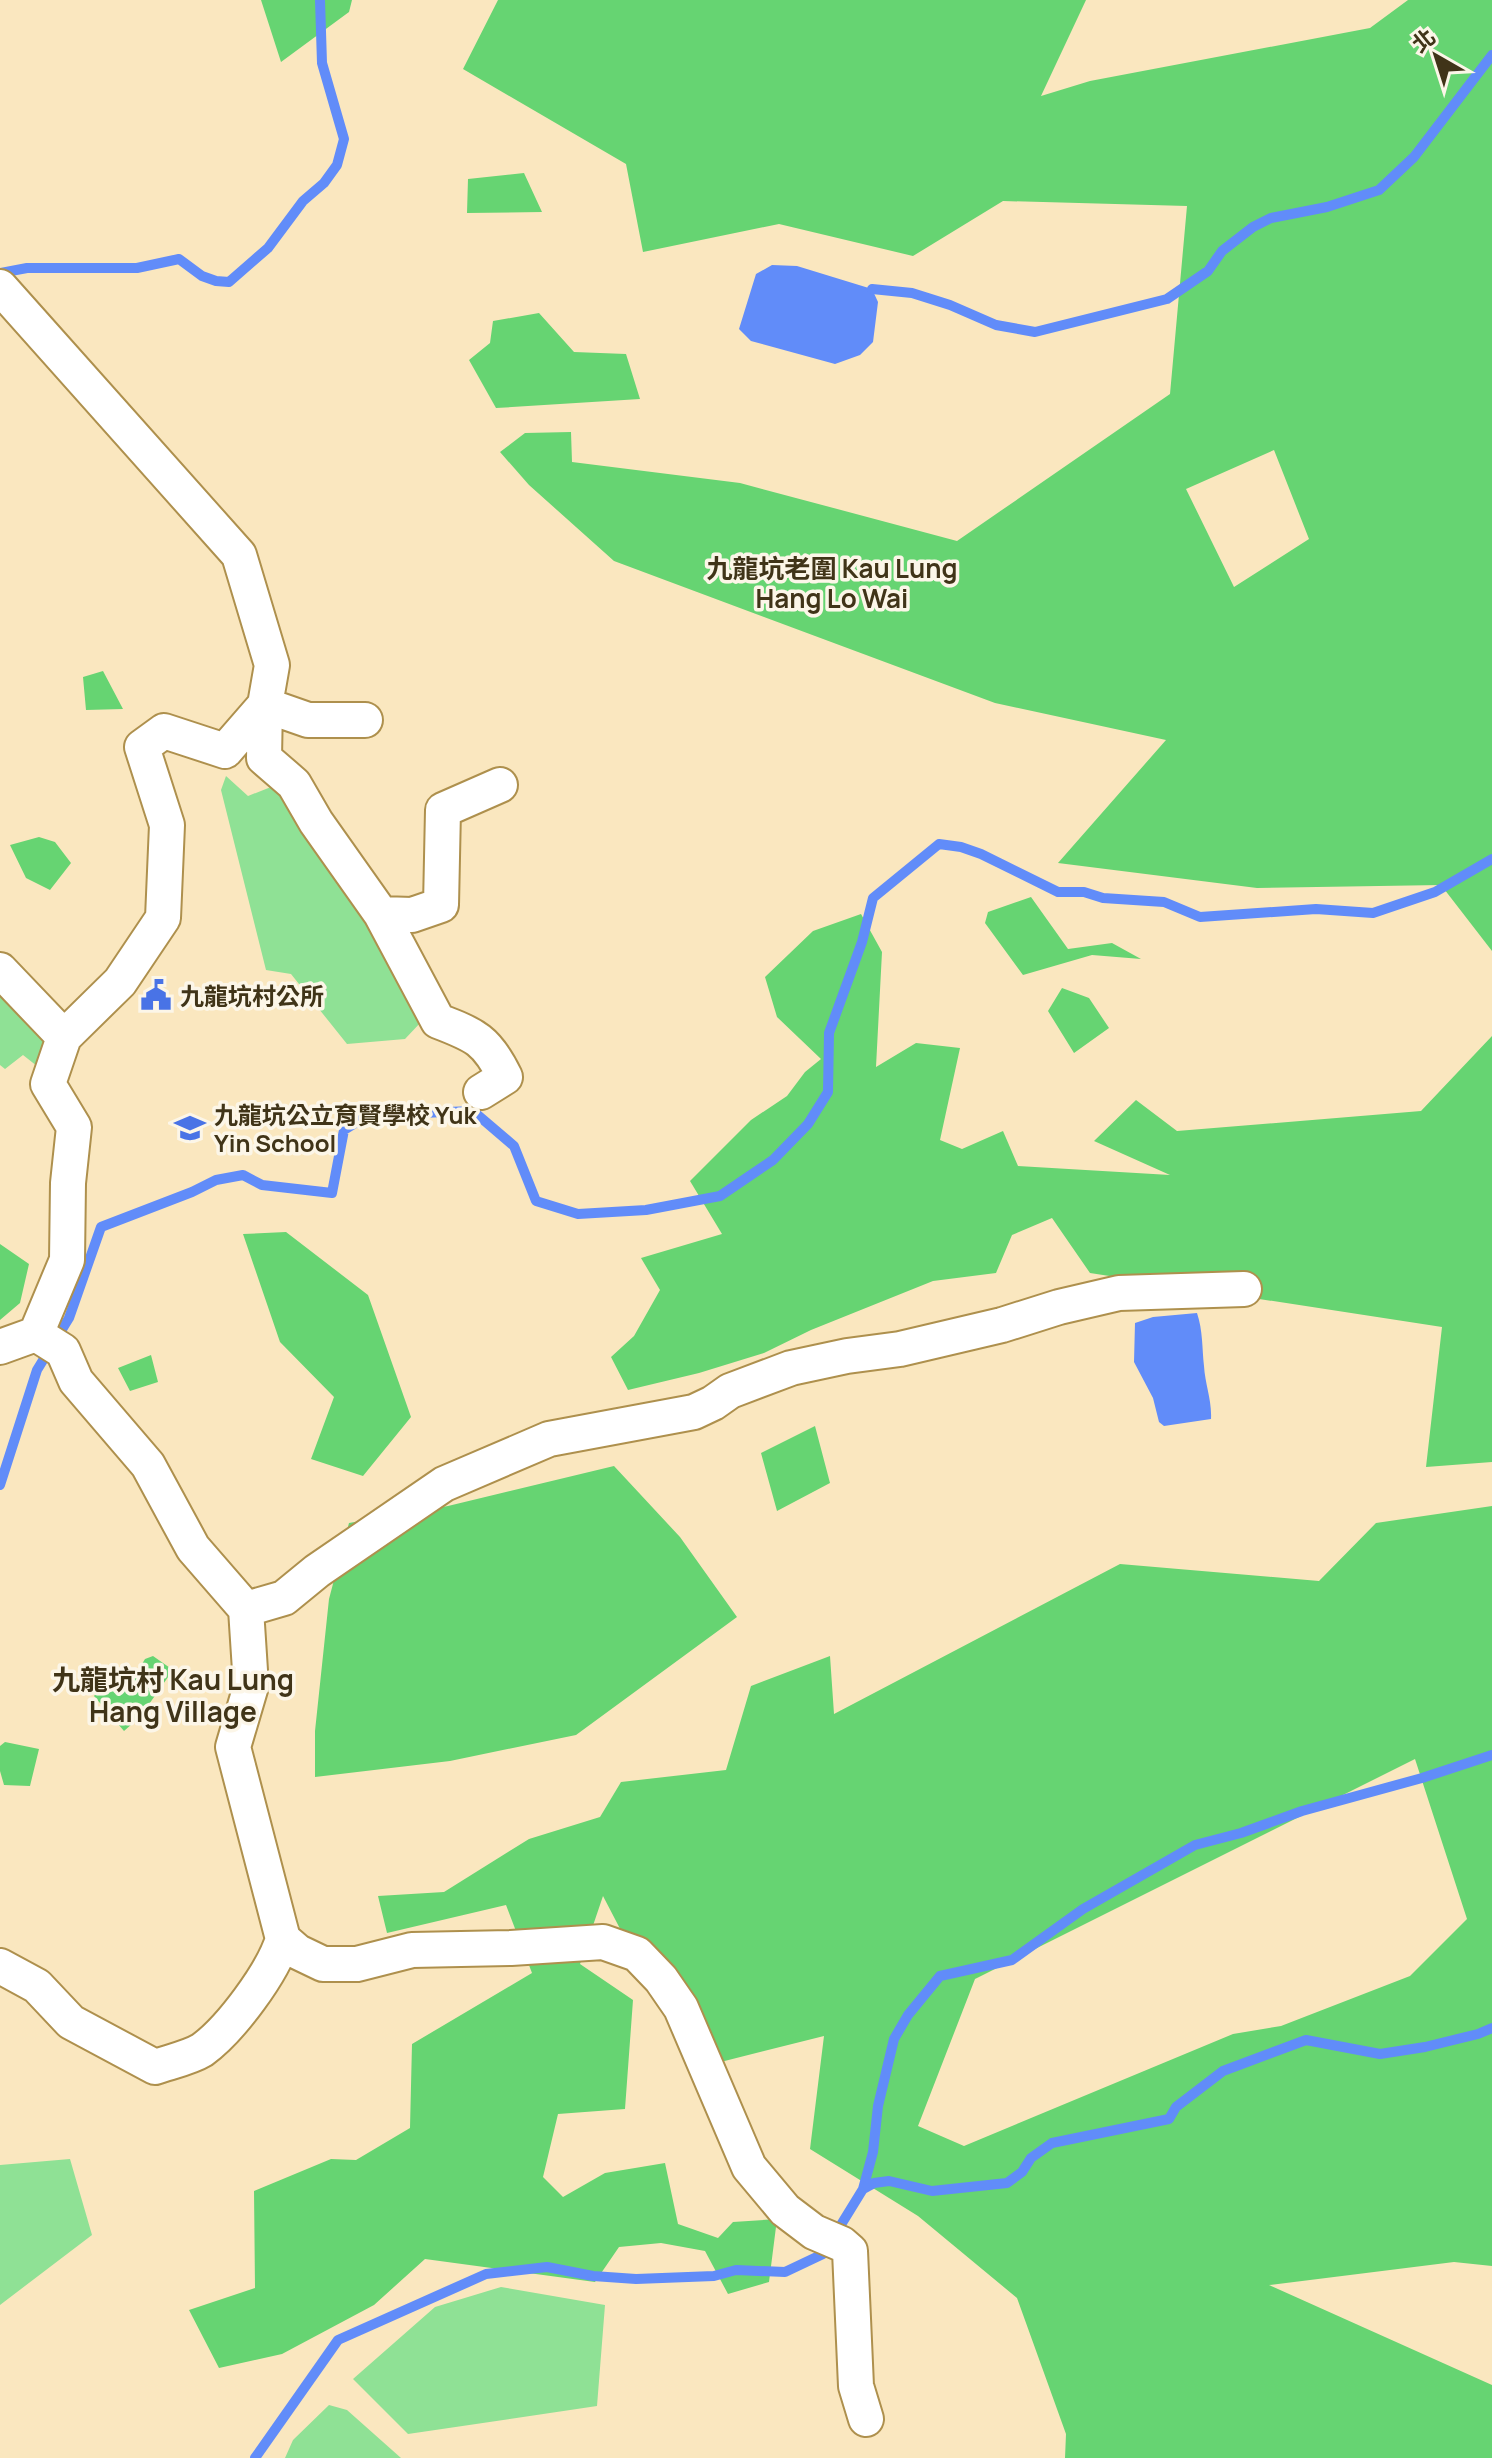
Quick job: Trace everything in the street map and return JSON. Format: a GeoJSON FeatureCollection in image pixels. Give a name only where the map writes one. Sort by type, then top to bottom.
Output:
{"type":"FeatureCollection","features":[{"type":"Feature","properties":{"kind":"street"},"geometry":{"type":"LineString","coordinates":[[0,287],[239,555],[272,665],[265,705],[264,758],[294,784],[316,822],[381,914],[438,1021],[468,1032],[493,1053],[505,1077],[481,1092]]}},
{"type":"Feature","properties":{"kind":"street"},"geometry":{"type":"LineString","coordinates":[[265,705],[308,720],[365,720]]}},
{"type":"Feature","properties":{"kind":"street"},"geometry":{"type":"LineString","coordinates":[[0,1347],[36,1334],[67,1260],[68,1183],[74,1127],[48,1084],[64,1037],[120,982],[163,918],[167,825],[142,747],[164,731],[225,751],[265,705]]}},
{"type":"Feature","properties":{"kind":"street"},"geometry":{"type":"LineString","coordinates":[[381,914],[412,915],[441,905],[443,810],[500,785]]}},
{"type":"Feature","properties":{"kind":"street"},"geometry":{"type":"LineString","coordinates":[[0,970],[64,1037]]}},
{"type":"Feature","properties":{"kind":"street"},"geometry":{"type":"LineString","coordinates":[[246,1609],[284,1598],[317,1571],[444,1484],[549,1439],[694,1412],[730,1391],[791,1368],[900,1349],[1119,1293],[1244,1289]]}},
{"type":"Feature","properties":{"kind":"street"},"geometry":{"type":"LineString","coordinates":[[0,1966],[37,1986],[71,2022],[155,2067],[201,2051],[247,2004],[279,1953],[283,1939],[233,1747],[251,1686],[246,1609],[193,1548],[148,1465],[76,1381],[63,1351],[36,1334]]}},
{"type":"Feature","properties":{"kind":"street"},"geometry":{"type":"LineString","coordinates":[[283,1939],[298,1952],[323,1964],[357,1964],[412,1950],[603,1942],[637,1954],[661,1979],[681,2008],[749,2167],[785,2210],[814,2232],[842,2244],[850,2251],[856,2386],[866,2419]]}},
{"type":"Feature","properties":{"kind":"green space"},"geometry":{"type":"Polygon","coordinates":[[[261,0],[352,0],[349,12],[281,62],[261,0]]]}},
{"type":"Feature","properties":{"kind":"green space"},"geometry":{"type":"Polygon","coordinates":[[[498,0],[1086,0],[1041,96],[1090,81],[1370,28],[1408,0],[1492,0],[1492,951],[1441,885],[1257,888],[1058,863],[1166,740],[995,703],[614,561],[529,485],[500,452],[525,433],[571,432],[572,462],[740,483],[957,541],[1170,394],[1187,206],[1003,201],[913,256],[779,224],[643,252],[626,164],[463,69],[498,0]],[[1274,450],[1186,489],[1234,587],[1309,539],[1274,450]]]}},
{"type":"Feature","properties":{"kind":"green space"},"geometry":{"type":"Polygon","coordinates":[[[524,173],[542,212],[467,213],[468,179],[524,173]]]}},
{"type":"Feature","properties":{"kind":"green space"},"geometry":{"type":"Polygon","coordinates":[[[539,313],[574,352],[626,354],[640,399],[496,408],[469,360],[490,343],[493,321],[539,313]]]}},
{"type":"Feature","properties":{"kind":"green space"},"geometry":{"type":"Polygon","coordinates":[[[103,671],[123,709],[86,710],[83,677],[103,671]]]}},
{"type":"Feature","properties":{"kind":"green space"},"geometry":{"type":"Polygon","coordinates":[[[226,776],[248,796],[281,783],[370,911],[422,1021],[405,1039],[347,1044],[291,974],[266,970],[221,790],[226,776]]]}},
{"type":"Feature","properties":{"kind":"green space"},"geometry":{"type":"Polygon","coordinates":[[[39,837],[55,842],[71,863],[50,890],[26,878],[10,845],[39,837]]]}},
{"type":"Feature","properties":{"kind":"green space"},"geometry":{"type":"Polygon","coordinates":[[[1031,897],[1068,949],[1112,943],[1141,959],[1092,955],[1023,975],[985,923],[988,912],[1031,897]]]}},
{"type":"Feature","properties":{"kind":"green space"},"geometry":{"type":"Polygon","coordinates":[[[861,914],[882,952],[876,1067],[916,1043],[960,1048],[940,1140],[962,1149],[1003,1131],[1018,1166],[1170,1175],[1094,1141],[1136,1100],[1177,1131],[1421,1111],[1492,1036],[1492,1462],[1426,1467],[1442,1327],[1090,1273],[1052,1218],[1012,1235],[996,1273],[933,1281],[811,1330],[764,1353],[628,1390],[611,1357],[634,1336],[660,1290],[641,1258],[722,1234],[690,1181],[751,1120],[787,1096],[805,1072],[821,1059],[777,1017],[765,977],[813,931],[861,914]]]}},
{"type":"Feature","properties":{"kind":"green space"},"geometry":{"type":"Polygon","coordinates":[[[0,988],[55,1054],[42,1070],[23,1055],[5,1069],[0,1065],[0,988]]]}},
{"type":"Feature","properties":{"kind":"green space"},"geometry":{"type":"Polygon","coordinates":[[[1062,988],[1089,998],[1109,1028],[1074,1053],[1048,1011],[1062,988]]]}},
{"type":"Feature","properties":{"kind":"green space"},"geometry":{"type":"Polygon","coordinates":[[[286,1232],[368,1295],[411,1417],[363,1476],[311,1459],[334,1397],[280,1342],[243,1234],[286,1232]]]}},
{"type":"Feature","properties":{"kind":"green space"},"geometry":{"type":"Polygon","coordinates":[[[0,1244],[29,1264],[20,1303],[0,1320],[0,1244]]]}},
{"type":"Feature","properties":{"kind":"green space"},"geometry":{"type":"Polygon","coordinates":[[[151,1355],[158,1382],[130,1391],[118,1368],[151,1355]]]}},
{"type":"Feature","properties":{"kind":"green space"},"geometry":{"type":"Polygon","coordinates":[[[815,1426],[830,1483],[777,1511],[761,1453],[815,1426]]]}},
{"type":"Feature","properties":{"kind":"green space"},"geometry":{"type":"Polygon","coordinates":[[[614,1466],[680,1537],[737,1617],[576,1735],[450,1761],[315,1777],[315,1731],[329,1599],[349,1523],[448,1506],[614,1466]]]}},
{"type":"Feature","properties":{"kind":"green space"},"geometry":{"type":"Polygon","coordinates":[[[1492,1506],[1492,2266],[1454,2262],[1269,2285],[1492,2385],[1492,2458],[1065,2458],[1066,2434],[1017,2298],[918,2216],[810,2149],[824,2036],[693,2069],[603,1896],[580,1964],[633,2000],[625,2109],[558,2114],[543,2177],[563,2197],[605,2173],[665,2163],[678,2224],[718,2238],[733,2222],[777,2219],[769,2282],[728,2294],[705,2251],[661,2243],[619,2247],[595,2282],[425,2259],[374,2305],[282,2354],[219,2368],[189,2310],[255,2288],[254,2191],[331,2159],[356,2160],[410,2128],[412,2044],[532,1973],[506,1905],[387,1933],[378,1896],[444,1892],[529,1839],[600,1817],[621,1782],[726,1770],[751,1686],[830,1656],[834,1714],[1120,1564],[1319,1581],[1376,1523],[1492,1506]],[[1415,1759],[975,1979],[918,2126],[964,2146],[1233,2034],[1281,2026],[1410,1976],[1467,1919],[1415,1759]]]}},
{"type":"Feature","properties":{"kind":"green space"},"geometry":{"type":"Polygon","coordinates":[[[153,1656],[173,1670],[140,1717],[124,1731],[94,1696],[105,1682],[130,1684],[145,1659],[153,1656]]]}},
{"type":"Feature","properties":{"kind":"green space"},"geometry":{"type":"Polygon","coordinates":[[[5,1742],[39,1749],[30,1786],[4,1785],[0,1771],[0,1746],[5,1742]]]}},
{"type":"Feature","properties":{"kind":"green space"},"geometry":{"type":"Polygon","coordinates":[[[70,2159],[92,2235],[0,2305],[0,2165],[70,2159]]]}},
{"type":"Feature","properties":{"kind":"green space"},"geometry":{"type":"Polygon","coordinates":[[[501,2287],[605,2305],[597,2406],[408,2434],[353,2379],[435,2307],[501,2287]]]}},
{"type":"Feature","properties":{"kind":"green space"},"geometry":{"type":"Polygon","coordinates":[[[329,2405],[347,2410],[401,2458],[285,2458],[293,2440],[329,2405]]]}},
{"type":"Feature","properties":{"kind":"water"},"geometry":{"type":"Polygon","coordinates":[[[772,265],[797,266],[872,289],[878,302],[873,342],[860,355],[835,364],[751,341],[739,329],[756,274],[772,265]]]}},
{"type":"Feature","properties":{"kind":"water"},"geometry":{"type":"Polygon","coordinates":[[[1197,1313],[1211,1419],[1164,1426],[1159,1422],[1153,1398],[1134,1362],[1135,1323],[1153,1317],[1197,1313]]]}},
{"type":"Feature","properties":{"kind":"waterway"},"geometry":{"type":"LineString","coordinates":[[0,273],[27,268],[137,268],[179,259],[202,276],[229,282],[268,248],[303,201],[324,183],[337,165],[344,139],[322,63],[320,0]]}},
{"type":"Feature","properties":{"kind":"waterway"},"geometry":{"type":"LineString","coordinates":[[872,289],[912,293],[996,325],[1035,332],[1167,299],[1208,271],[1222,251],[1253,227],[1271,218],[1327,207],[1379,190],[1414,157],[1492,55]]}},
{"type":"Feature","properties":{"kind":"waterway"},"geometry":{"type":"LineString","coordinates":[[0,1485],[37,1370],[69,1318],[101,1227],[216,1180],[243,1175],[262,1185],[332,1193],[344,1130],[368,1115],[473,1111],[514,1146],[536,1201],[578,1214],[646,1210],[720,1196],[773,1160],[808,1124],[828,1092],[829,1033],[862,942],[873,898],[939,844],[981,854],[1058,892],[1084,892],[1103,898],[1164,902],[1200,917],[1316,909],[1373,913],[1435,892],[1492,859]]}},
{"type":"Feature","properties":{"kind":"waterway"},"geometry":{"type":"LineString","coordinates":[[255,2458],[338,2340],[486,2274],[547,2267],[593,2276],[636,2279],[714,2276],[736,2270],[785,2272],[823,2254],[863,2189],[894,2039],[908,2015],[940,1976],[1012,1960],[1083,1909],[1195,1845],[1492,1755]]}},
{"type":"Feature","properties":{"kind":"waterway"},"geometry":{"type":"LineString","coordinates":[[863,2189],[874,2183],[889,2181],[932,2191],[1007,2183],[1022,2172],[1031,2158],[1052,2143],[1169,2119],[1176,2107],[1223,2071],[1306,2040],[1380,2054],[1425,2047],[1492,2028]]}},
{"type":"Feature","properties":{"kind":"place","name":"九龍坑村公所"},"geometry":{"type":"Point","coordinates":[156,995]}},
{"type":"Feature","properties":{"kind":"place","name":"九龍坑公立育賢學校 Yuk Yin School"},"geometry":{"type":"Point","coordinates":[190,1128]}},
{"type":"Feature","properties":{"kind":"district","name":"九龍坑老圍 Kau Lung Hang Lo Wai"},"geometry":{"type":"Point","coordinates":[832,583]}},
{"type":"Feature","properties":{"kind":"district","name":"九龍坑村 Kau Lung Hang Village"},"geometry":{"type":"Point","coordinates":[173,1695]}}]}
